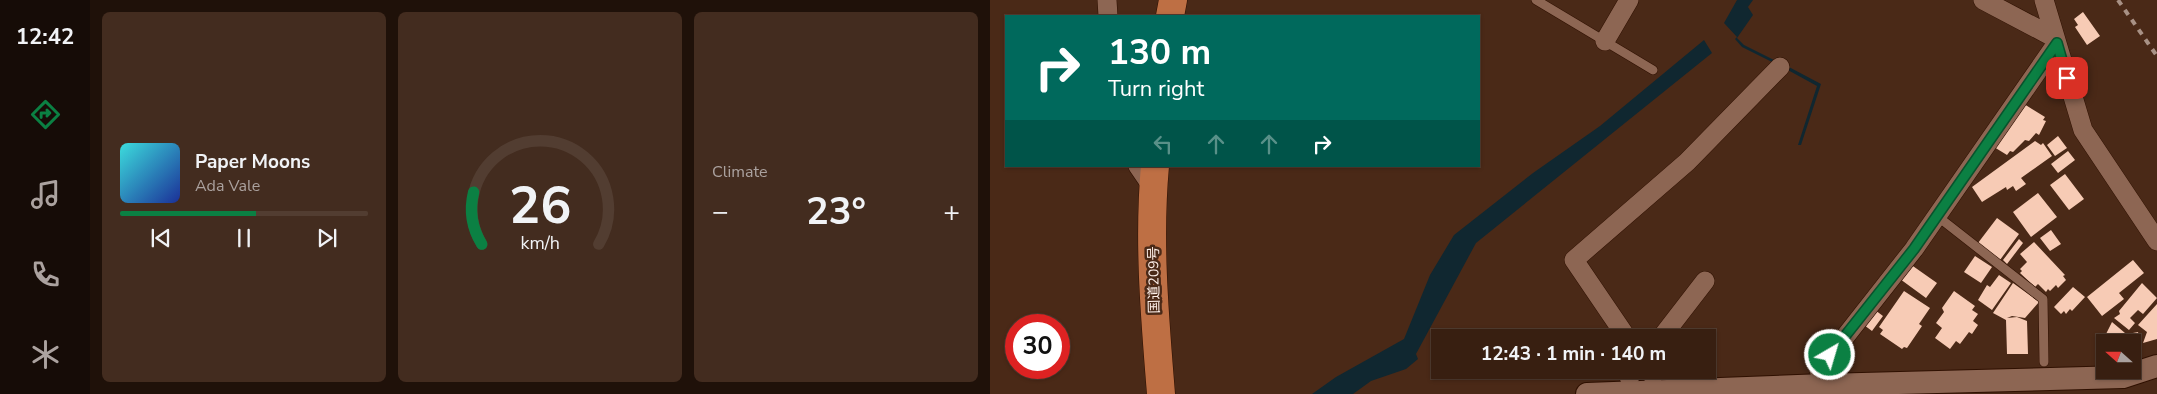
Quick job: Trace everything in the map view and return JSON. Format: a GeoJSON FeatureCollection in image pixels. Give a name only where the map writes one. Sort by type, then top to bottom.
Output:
{"type":"FeatureCollection","features":[{"type":"Feature","properties":{"kind":"highway"},"geometry":{"type":"LineString","coordinates":[[1170,15],[1173,0]]}},
{"type":"Feature","properties":{"kind":"highway","name":"国道209号"},"geometry":{"type":"LineString","coordinates":[[1149,173],[1154,305],[1160,394]]}},
{"type":"Feature","properties":{"kind":"street"},"geometry":{"type":"LineString","coordinates":[[1107,0],[1108,15]]}},
{"type":"Feature","properties":{"kind":"street"},"geometry":{"type":"LineString","coordinates":[[1605,41],[1629,0]]}},
{"type":"Feature","properties":{"kind":"street"},"geometry":{"type":"LineString","coordinates":[[1983,0],[2056,40]]}},
{"type":"Feature","properties":{"kind":"street"},"geometry":{"type":"LineString","coordinates":[[2044,0],[2083,130],[2157,241]]}},
{"type":"Feature","properties":{"kind":"street"},"geometry":{"type":"LineString","coordinates":[[1819,370],[1914,249],[2056,40]]}},
{"type":"Feature","properties":{"kind":"street"},"geometry":{"type":"LineString","coordinates":[[1621,329],[1574,260],[1687,162],[1780,67]]}},
{"type":"Feature","properties":{"kind":"street"},"geometry":{"type":"LineString","coordinates":[[1668,329],[1706,281]]}},
{"type":"Feature","properties":{"kind":"street"},"geometry":{"type":"LineString","coordinates":[[1600,394],[2128,385],[2157,366]]}},
{"type":"Feature","properties":{"kind":"lane"},"geometry":{"type":"LineString","coordinates":[[1536,0],[1653,70]]}},
{"type":"Feature","properties":{"kind":"lane"},"geometry":{"type":"LineString","coordinates":[[1937,216],[2044,299],[2044,362]]}},
{"type":"Feature","properties":{"kind":"water"},"geometry":{"type":"Polygon","coordinates":[[[1737,0],[1753,0],[1748,7],[1753,15],[1737,38],[1744,45],[1776,61],[1774,63],[1742,47],[1735,39],[1737,37],[1724,23],[1737,0]]]}},
{"type":"Feature","properties":{"kind":"water"},"geometry":{"type":"Polygon","coordinates":[[[1704,40],[1712,53],[1476,243],[1416,354],[1418,359],[1406,369],[1371,381],[1353,394],[1312,394],[1336,377],[1404,339],[1430,275],[1454,235],[1533,173],[1600,126],[1704,40]]]}},
{"type":"Feature","properties":{"kind":"water"},"geometry":{"type":"Polygon","coordinates":[[[1787,66],[1821,84],[1801,145],[1798,145],[1817,86],[1786,69],[1787,66]]]}},
{"type":"Feature","properties":{"kind":"building"},"geometry":{"type":"Polygon","coordinates":[[[2083,12],[2100,36],[2087,45],[2075,27],[2078,25],[2074,19],[2083,12]]]}},
{"type":"Feature","properties":{"kind":"building"},"geometry":{"type":"Polygon","coordinates":[[[2024,104],[2045,117],[2043,120],[2046,121],[2039,135],[2036,133],[2029,141],[2025,140],[2013,152],[2010,151],[2007,155],[1994,147],[2024,104]]]}},
{"type":"Feature","properties":{"kind":"building"},"geometry":{"type":"Polygon","coordinates":[[[2058,136],[2067,148],[2055,156],[2047,145],[2058,136]]]}},
{"type":"Feature","properties":{"kind":"building"},"geometry":{"type":"Polygon","coordinates":[[[2035,141],[2041,145],[2043,143],[2052,156],[2021,178],[2026,184],[2016,191],[2013,186],[2007,190],[2006,187],[1982,202],[1972,187],[2035,141]]]}},
{"type":"Feature","properties":{"kind":"building"},"geometry":{"type":"Polygon","coordinates":[[[2068,151],[2075,160],[2058,173],[2051,164],[2068,151]]]}},
{"type":"Feature","properties":{"kind":"building"},"geometry":{"type":"Polygon","coordinates":[[[2065,174],[2084,199],[2069,210],[2050,185],[2065,174]]]}},
{"type":"Feature","properties":{"kind":"building"},"geometry":{"type":"Polygon","coordinates":[[[2038,193],[2057,217],[2031,237],[2013,212],[2038,193]]]}},
{"type":"Feature","properties":{"kind":"building"},"geometry":{"type":"Polygon","coordinates":[[[1997,218],[2019,234],[2000,260],[1978,243],[1997,218]]]}},
{"type":"Feature","properties":{"kind":"building"},"geometry":{"type":"Polygon","coordinates":[[[2051,230],[2061,244],[2050,251],[2040,238],[2051,230]]]}},
{"type":"Feature","properties":{"kind":"building"},"geometry":{"type":"Polygon","coordinates":[[[2019,239],[2023,243],[2007,264],[2003,260],[2019,239]]]}},
{"type":"Feature","properties":{"kind":"building"},"geometry":{"type":"Polygon","coordinates":[[[2034,242],[2065,275],[2063,276],[2066,280],[2058,288],[2056,285],[2046,292],[2038,284],[2035,287],[2020,273],[2022,271],[2020,269],[2027,262],[2020,254],[2034,242]]]}},
{"type":"Feature","properties":{"kind":"building"},"geometry":{"type":"Polygon","coordinates":[[[1975,256],[1992,267],[1981,283],[1964,272],[1975,256]]]}},
{"type":"Feature","properties":{"kind":"building"},"geometry":{"type":"Polygon","coordinates":[[[2133,260],[2144,273],[2119,293],[2124,299],[2102,316],[2087,297],[2133,260]]]}},
{"type":"Feature","properties":{"kind":"building"},"geometry":{"type":"Polygon","coordinates":[[[1910,264],[1937,283],[1926,298],[1900,279],[1910,264]]]}},
{"type":"Feature","properties":{"kind":"building"},"geometry":{"type":"Polygon","coordinates":[[[1999,275],[2011,283],[1992,310],[1978,300],[1987,285],[1990,287],[1999,275]]]}},
{"type":"Feature","properties":{"kind":"building"},"geometry":{"type":"Polygon","coordinates":[[[2013,283],[2039,302],[2025,318],[2012,316],[2007,318],[2017,317],[2027,321],[2028,354],[2007,354],[2006,320],[1993,313],[2013,283]]]}},
{"type":"Feature","properties":{"kind":"building"},"geometry":{"type":"Polygon","coordinates":[[[2142,283],[2157,298],[2143,314],[2138,310],[2130,318],[2135,323],[2129,330],[2114,318],[2120,314],[2119,311],[2142,283]]]}},
{"type":"Feature","properties":{"kind":"building"},"geometry":{"type":"Polygon","coordinates":[[[2073,287],[2085,297],[2072,311],[2070,309],[2066,314],[2064,311],[2061,314],[2054,307],[2073,287]]]}},
{"type":"Feature","properties":{"kind":"building"},"geometry":{"type":"Polygon","coordinates":[[[1904,291],[1930,308],[1919,324],[1922,326],[1907,348],[1904,347],[1902,349],[1880,334],[1883,330],[1879,327],[1904,291]]]}},
{"type":"Feature","properties":{"kind":"building"},"geometry":{"type":"Polygon","coordinates":[[[1954,291],[1975,306],[1972,310],[1978,314],[1973,321],[1978,325],[1972,334],[1969,332],[1960,344],[1956,341],[1950,349],[1935,338],[1942,328],[1936,323],[1944,312],[1942,308],[1954,291]]]}},
{"type":"Feature","properties":{"kind":"building"},"geometry":{"type":"Polygon","coordinates":[[[2157,304],[2157,339],[2143,343],[2147,332],[2138,325],[2157,304]]]}},
{"type":"Feature","properties":{"kind":"building"},"geometry":{"type":"Polygon","coordinates":[[[1875,310],[1883,316],[1872,331],[1864,325],[1875,310]]]}},
{"type":"Feature","properties":{"kind":"building"},"geometry":{"type":"Polygon","coordinates":[[[2112,322],[2125,333],[2118,334],[2106,334],[2112,322]]]}},
{"type":"Feature","properties":{"kind":"railway"},"geometry":{"type":"LineString","coordinates":[[2118,0],[2157,56]]}},
{"type":"Feature","properties":{"kind":"route"},"geometry":{"type":"LineString","coordinates":[[1830,355],[1914,249],[2057,43],[2067,78]]}}]}
